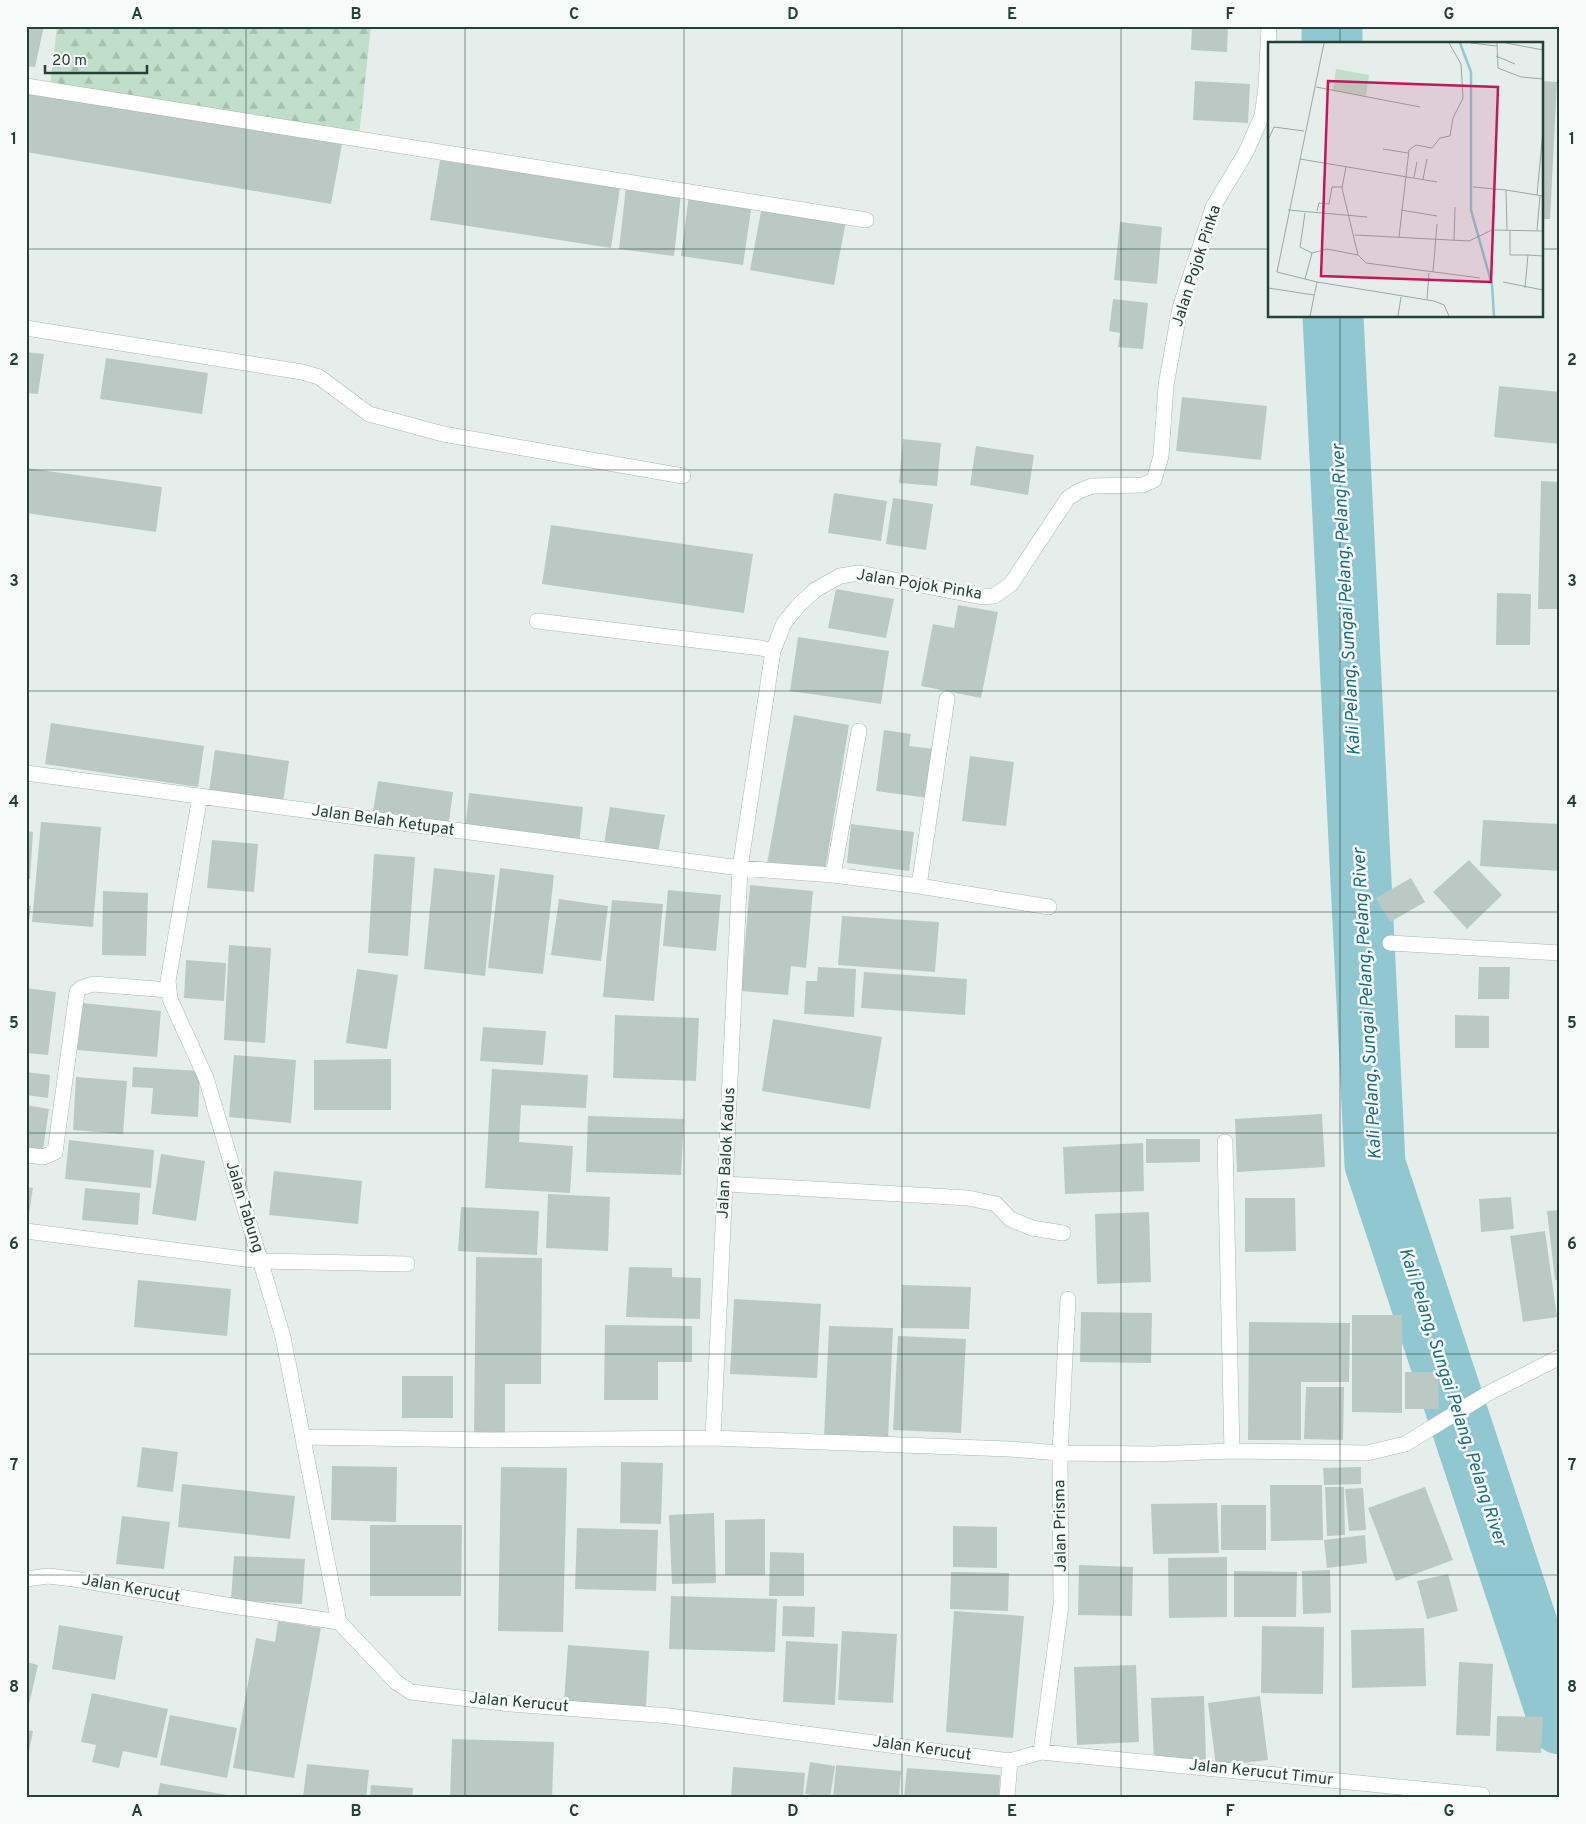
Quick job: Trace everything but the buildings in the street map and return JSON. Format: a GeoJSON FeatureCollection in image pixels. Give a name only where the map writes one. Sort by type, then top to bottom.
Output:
{"type":"FeatureCollection","features":[{"type":"Feature","properties":{"kind":"street","name":"Jalan Pojok Pinka"},"geometry":{"type":"LineString","coordinates":[[1268,42],[1269,26]]}},
{"type":"Feature","properties":{"kind":"street","name":"Jalan Pojok Pinka"},"geometry":{"type":"LineString","coordinates":[[740,868],[773,651],[784,622],[815,590],[840,576],[859,573],[982,597],[994,596],[1011,584],[1068,498],[1079,490],[1092,486],[1143,485],[1154,480],[1161,456],[1166,385],[1180,308],[1213,207],[1246,152],[1262,116],[1268,46]]}},
{"type":"Feature","properties":{"kind":"street"},"geometry":{"type":"LineString","coordinates":[[26,86],[866,220]]}},
{"type":"Feature","properties":{"kind":"street"},"geometry":{"type":"LineString","coordinates":[[26,328],[302,372],[318,377],[368,414],[443,434],[683,476]]}},
{"type":"Feature","properties":{"kind":"street"},"geometry":{"type":"LineString","coordinates":[[538,621],[773,651]]}},
{"type":"Feature","properties":{"kind":"street"},"geometry":{"type":"LineString","coordinates":[[919,886],[947,699]]}},
{"type":"Feature","properties":{"kind":"street"},"geometry":{"type":"LineString","coordinates":[[833,875],[859,731]]}},
{"type":"Feature","properties":{"kind":"street","name":"Jalan Belah Ketupat"},"geometry":{"type":"LineString","coordinates":[[26,773],[740,868],[833,875],[919,886],[1050,907]]}},
{"type":"Feature","properties":{"kind":"street","name":"Jalan Tabung"},"geometry":{"type":"LineString","coordinates":[[200,796],[168,981],[170,999],[206,1078],[283,1337],[339,1622]]}},
{"type":"Feature","properties":{"kind":"street","name":"Jalan Balok Kadus"},"geometry":{"type":"LineString","coordinates":[[713,1438],[740,868]]}},
{"type":"Feature","properties":{"kind":"street"},"geometry":{"type":"LineString","coordinates":[[1390,943],[1560,953]]}},
{"type":"Feature","properties":{"kind":"street"},"geometry":{"type":"LineString","coordinates":[[26,1155],[43,1157],[54,1152],[77,992],[81,988],[94,984],[169,990]]}},
{"type":"Feature","properties":{"kind":"street"},"geometry":{"type":"LineString","coordinates":[[1225,1142],[1232,1451]]}},
{"type":"Feature","properties":{"kind":"street"},"geometry":{"type":"LineString","coordinates":[[726,1184],[968,1198],[996,1204],[1010,1219],[1032,1228],[1063,1233]]}},
{"type":"Feature","properties":{"kind":"street"},"geometry":{"type":"LineString","coordinates":[[26,1231],[260,1261],[407,1264]]}},
{"type":"Feature","properties":{"kind":"street","name":"Jalan Prisma"},"geometry":{"type":"LineString","coordinates":[[1041,1752],[1061,1605],[1060,1453],[1068,1299]]}},
{"type":"Feature","properties":{"kind":"street"},"geometry":{"type":"LineString","coordinates":[[303,1437],[490,1440],[713,1438],[1009,1449],[1060,1453],[1153,1454],[1232,1451],[1368,1453],[1405,1444],[1487,1394],[1560,1357]]}},
{"type":"Feature","properties":{"kind":"street","name":"Jalan Kerucut"},"geometry":{"type":"LineString","coordinates":[[26,1579],[48,1576],[74,1579],[339,1622],[396,1682],[411,1692],[511,1704],[670,1716],[1010,1761],[1041,1752]]}},
{"type":"Feature","properties":{"kind":"street","name":"Jalan Kerucut Timur"},"geometry":{"type":"LineString","coordinates":[[1041,1752],[1482,1795]]}},
{"type":"Feature","properties":{"kind":"street"},"geometry":{"type":"LineString","coordinates":[[1007,1798],[1010,1761]]}},
{"type":"Feature","properties":{"kind":"green space"},"geometry":{"type":"Polygon","coordinates":[[[57,26],[371,26],[359,136],[49,95],[57,26]]]}},
{"type":"Feature","properties":{"kind":"waterway","name":"Kali Pelang, Sungai Pelang, Pelang River"},"geometry":{"type":"LineString","coordinates":[[1332,26],[1332,42]]}},
{"type":"Feature","properties":{"kind":"waterway","name":"Kali Pelang, Sungai Pelang, Pelang River"},"geometry":{"type":"LineString","coordinates":[[1333,318],[1375,1164],[1560,1724]]}}]}
